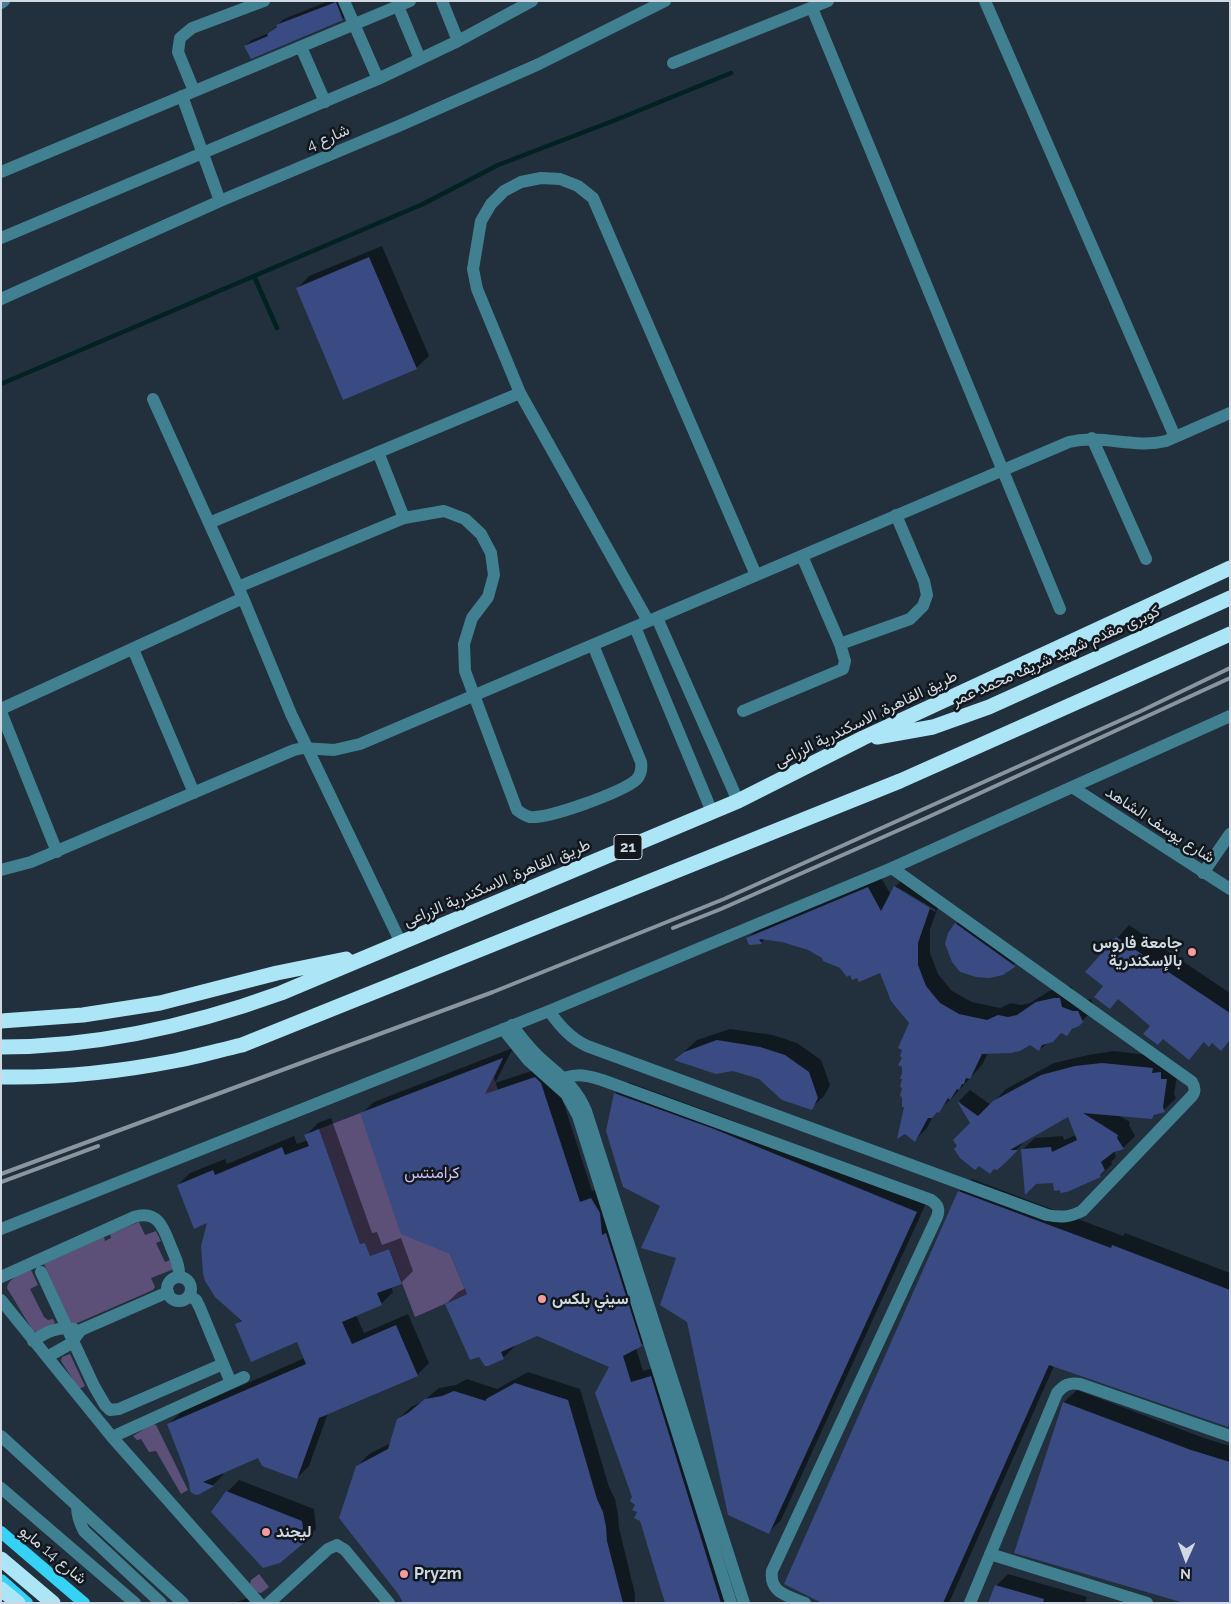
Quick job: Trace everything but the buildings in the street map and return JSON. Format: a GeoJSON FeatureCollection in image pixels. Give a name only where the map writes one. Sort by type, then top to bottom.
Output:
{"type":"FeatureCollection","features":[{"type":"Feature","properties":{"kind":"highway","name":"طريق القاهرة, الاسكندرية الزراعى"},"geometry":{"type":"LineString","coordinates":[[1,1047],[61,1044],[106,1039],[195,1021],[281,993],[712,812],[863,738],[1230,568]]}},
{"type":"Feature","properties":{"kind":"highway","name":"كوبرى مقدم شهيد شريف محمد عمر"},"geometry":{"type":"LineString","coordinates":[[863,738],[910,732],[961,718],[1230,598]]}},
{"type":"Feature","properties":{"kind":"highway","name":"21"},"geometry":{"type":"LineString","coordinates":[[1,1077],[51,1076],[131,1068],[175,1061],[242,1045],[900,781],[1230,634]]}},
{"type":"Feature","properties":{"kind":"highway"},"geometry":{"type":"LineString","coordinates":[[3,1022],[83,1015],[160,1003],[277,973],[375,954]]}},
{"type":"Feature","properties":{"kind":"highway"},"geometry":{"type":"LineString","coordinates":[[1,1559],[52,1603]]}},
{"type":"Feature","properties":{"kind":"highway"},"geometry":{"type":"LineString","coordinates":[[1,1589],[18,1603]]}},
{"type":"Feature","properties":{"kind":"main road","name":"شارع 14 مايو"},"geometry":{"type":"LineString","coordinates":[[1,1532],[84,1603]]}},
{"type":"Feature","properties":{"kind":"main road"},"geometry":{"type":"LineString","coordinates":[[1,1580],[27,1603]]}},
{"type":"Feature","properties":{"kind":"street"},"geometry":{"type":"LineString","coordinates":[[220,202],[203,154],[188,94],[178,52],[180,38],[192,28],[264,1]]}},
{"type":"Feature","properties":{"kind":"street"},"geometry":{"type":"LineString","coordinates":[[344,1],[378,79]]}},
{"type":"Feature","properties":{"kind":"street"},"geometry":{"type":"LineString","coordinates":[[442,1],[458,41]]}},
{"type":"Feature","properties":{"kind":"street"},"geometry":{"type":"LineString","coordinates":[[1,238],[378,79],[458,41],[532,1]]}},
{"type":"Feature","properties":{"kind":"street","name":"شارع 4"},"geometry":{"type":"LineString","coordinates":[[1,299],[539,64],[664,1]]}},
{"type":"Feature","properties":{"kind":"street"},"geometry":{"type":"LineString","coordinates":[[673,63],[828,1]]}},
{"type":"Feature","properties":{"kind":"street"},"geometry":{"type":"LineString","coordinates":[[985,1],[1175,437]]}},
{"type":"Feature","properties":{"kind":"street"},"geometry":{"type":"LineString","coordinates":[[1,172],[404,4],[420,59]]}},
{"type":"Feature","properties":{"kind":"street"},"geometry":{"type":"LineString","coordinates":[[812,8],[1060,609]]}},
{"type":"Feature","properties":{"kind":"street"},"geometry":{"type":"LineString","coordinates":[[301,47],[326,102]]}},
{"type":"Feature","properties":{"kind":"street"},"geometry":{"type":"LineString","coordinates":[[738,800],[653,619],[520,393],[477,289],[473,270],[481,221],[491,204],[504,191],[522,182],[540,178],[560,179],[578,186],[594,198],[756,575]]}},
{"type":"Feature","properties":{"kind":"street"},"geometry":{"type":"LineString","coordinates":[[209,523],[520,393]]}},
{"type":"Feature","properties":{"kind":"street"},"geometry":{"type":"LineString","coordinates":[[153,399],[241,593],[274,675],[400,943]]}},
{"type":"Feature","properties":{"kind":"street"},"geometry":{"type":"LineString","coordinates":[[1,870],[58,852],[294,750],[303,748],[334,750],[360,744],[1069,442],[1092,438],[1147,444],[1161,442],[1230,413]]}},
{"type":"Feature","properties":{"kind":"street"},"geometry":{"type":"LineString","coordinates":[[1092,438],[1146,559]]}},
{"type":"Feature","properties":{"kind":"street"},"geometry":{"type":"LineString","coordinates":[[378,452],[404,518]]}},
{"type":"Feature","properties":{"kind":"street"},"geometry":{"type":"LineString","coordinates":[[58,852],[1,711],[133,649],[241,593],[404,518],[444,511],[465,519],[481,534],[491,553],[494,575],[488,596],[472,618],[464,644],[464,671],[517,810],[521,813],[534,817],[586,804],[634,781],[640,773],[641,762],[593,645]]}},
{"type":"Feature","properties":{"kind":"street"},"geometry":{"type":"LineString","coordinates":[[840,644],[910,619],[923,606],[927,595],[924,581],[896,515]]}},
{"type":"Feature","properties":{"kind":"street"},"geometry":{"type":"LineString","coordinates":[[743,711],[843,669],[845,661],[840,644],[802,556]]}},
{"type":"Feature","properties":{"kind":"street"},"geometry":{"type":"LineString","coordinates":[[635,627],[712,812]]}},
{"type":"Feature","properties":{"kind":"street"},"geometry":{"type":"LineString","coordinates":[[133,649],[194,793]]}},
{"type":"Feature","properties":{"kind":"street"},"geometry":{"type":"LineString","coordinates":[[1,1229],[549,1011],[892,868],[1230,716]]}},
{"type":"Feature","properties":{"kind":"street","name":"شارع يوسف الشاهد"},"geometry":{"type":"LineString","coordinates":[[1072,787],[1230,889]]}},
{"type":"Feature","properties":{"kind":"street"},"geometry":{"type":"LineString","coordinates":[[1202,872],[1230,834]]}},
{"type":"Feature","properties":{"kind":"street"},"geometry":{"type":"LineString","coordinates":[[549,1011],[574,1040],[587,1046],[1047,1215],[1059,1218],[1072,1216],[1082,1211],[1192,1096],[1195,1092],[1195,1086],[892,868]]}},
{"type":"Feature","properties":{"kind":"street"},"geometry":{"type":"LineString","coordinates":[[507,1027],[528,1060],[558,1080],[581,1122],[744,1603]]}},
{"type":"Feature","properties":{"kind":"street"},"geometry":{"type":"LineString","coordinates":[[558,1080],[581,1075],[602,1080],[931,1200],[937,1204],[939,1211],[937,1217],[772,1571],[771,1580],[774,1588],[804,1603]]}},
{"type":"Feature","properties":{"kind":"street"},"geometry":{"type":"LineString","coordinates":[[1,1277],[134,1217],[144,1215],[153,1217],[163,1227],[178,1264],[179,1277]]}},
{"type":"Feature","properties":{"kind":"street"},"geometry":{"type":"LineString","coordinates":[[41,1272],[105,1405],[113,1410],[119,1410],[223,1364]]}},
{"type":"Feature","properties":{"kind":"street"},"geometry":{"type":"LineString","coordinates":[[179,1277],[188,1280],[191,1292],[186,1299],[177,1301],[168,1292],[168,1283],[179,1277]]}},
{"type":"Feature","properties":{"kind":"street"},"geometry":{"type":"LineString","coordinates":[[33,1341],[51,1331],[67,1328],[81,1330],[168,1292]]}},
{"type":"Feature","properties":{"kind":"street"},"geometry":{"type":"LineString","coordinates":[[189,1296],[196,1300],[200,1308],[231,1383]]}},
{"type":"Feature","properties":{"kind":"street"},"geometry":{"type":"LineString","coordinates":[[1,1300],[112,1437],[259,1603]]}},
{"type":"Feature","properties":{"kind":"street"},"geometry":{"type":"LineString","coordinates":[[47,1357],[74,1341],[81,1330]]}},
{"type":"Feature","properties":{"kind":"street"},"geometry":{"type":"LineString","coordinates":[[657,1350],[731,1603]]}},
{"type":"Feature","properties":{"kind":"street"},"geometry":{"type":"LineString","coordinates":[[112,1437],[244,1377]]}},
{"type":"Feature","properties":{"kind":"street"},"geometry":{"type":"LineString","coordinates":[[970,1603],[1057,1393],[1063,1386],[1071,1382],[1080,1384],[1230,1436]]}},
{"type":"Feature","properties":{"kind":"street"},"geometry":{"type":"LineString","coordinates":[[1,1436],[183,1603]]}},
{"type":"Feature","properties":{"kind":"street"},"geometry":{"type":"LineString","coordinates":[[1,1488],[135,1603]]}},
{"type":"Feature","properties":{"kind":"street"},"geometry":{"type":"LineString","coordinates":[[77,1506],[79,1523],[84,1531],[161,1603]]}},
{"type":"Feature","properties":{"kind":"street"},"geometry":{"type":"LineString","coordinates":[[269,1603],[328,1549],[337,1546],[345,1550],[389,1603]]}},
{"type":"Feature","properties":{"kind":"street"},"geometry":{"type":"LineString","coordinates":[[990,1554],[1147,1603]]}},
{"type":"Feature","properties":{"kind":"green space","name":"كرامنتس"},"geometry":{"type":"Polygon","coordinates":[[[503,1058],[494,1078],[540,1215],[450,1254],[467,1294],[415,1317],[389,1249],[365,1258],[319,1129],[503,1058]]]}},
{"type":"Feature","properties":{"kind":"green space"},"geometry":{"type":"Polygon","coordinates":[[[139,1222],[145,1235],[156,1231],[161,1241],[156,1243],[165,1262],[170,1260],[174,1269],[151,1278],[155,1287],[153,1290],[75,1324],[70,1322],[44,1264],[104,1237],[105,1241],[111,1238],[110,1234],[139,1222]]]}},
{"type":"Feature","properties":{"kind":"green space"},"geometry":{"type":"Polygon","coordinates":[[[31,1270],[38,1285],[30,1289],[44,1317],[48,1320],[53,1319],[55,1323],[37,1332],[33,1331],[7,1288],[10,1281],[31,1270]]]}},
{"type":"Feature","properties":{"kind":"green space"},"geometry":{"type":"Polygon","coordinates":[[[70,1354],[85,1386],[79,1389],[61,1361],[62,1357],[70,1354]]]}},
{"type":"Feature","properties":{"kind":"green space"},"geometry":{"type":"Polygon","coordinates":[[[152,1424],[156,1425],[188,1490],[181,1494],[156,1451],[149,1452],[141,1439],[137,1440],[133,1436],[152,1424]]]}},
{"type":"Feature","properties":{"kind":"green space"},"geometry":{"type":"Polygon","coordinates":[[[259,1574],[269,1587],[261,1593],[257,1592],[250,1584],[251,1580],[259,1574]]]}},
{"type":"Feature","properties":{"kind":"waterway"},"geometry":{"type":"LineString","coordinates":[[1,384],[423,204],[498,165],[731,73]]}},
{"type":"Feature","properties":{"kind":"waterway"},"geometry":{"type":"LineString","coordinates":[[254,276],[277,328]]}},
{"type":"Feature","properties":{"kind":"railway"},"geometry":{"type":"LineString","coordinates":[[1,1174],[493,992],[724,899],[1139,712],[1230,668]]}},
{"type":"Feature","properties":{"kind":"railway"},"geometry":{"type":"LineString","coordinates":[[673,928],[721,909],[926,818],[1230,678]]}},
{"type":"Feature","properties":{"kind":"railway"},"geometry":{"type":"LineString","coordinates":[[1,1182],[98,1146]]}},
{"type":"Feature","properties":{"kind":"place","name":"جامعة فاروس بالإسكندرية"},"geometry":{"type":"Point","coordinates":[1192,952]}},
{"type":"Feature","properties":{"kind":"place","name":"سيني بلكس"},"geometry":{"type":"Point","coordinates":[542,1299]}},
{"type":"Feature","properties":{"kind":"place","name":"ليجند"},"geometry":{"type":"Point","coordinates":[266,1532]}},
{"type":"Feature","properties":{"kind":"place","name":"Pryzm"},"geometry":{"type":"Point","coordinates":[404,1574]}}]}
